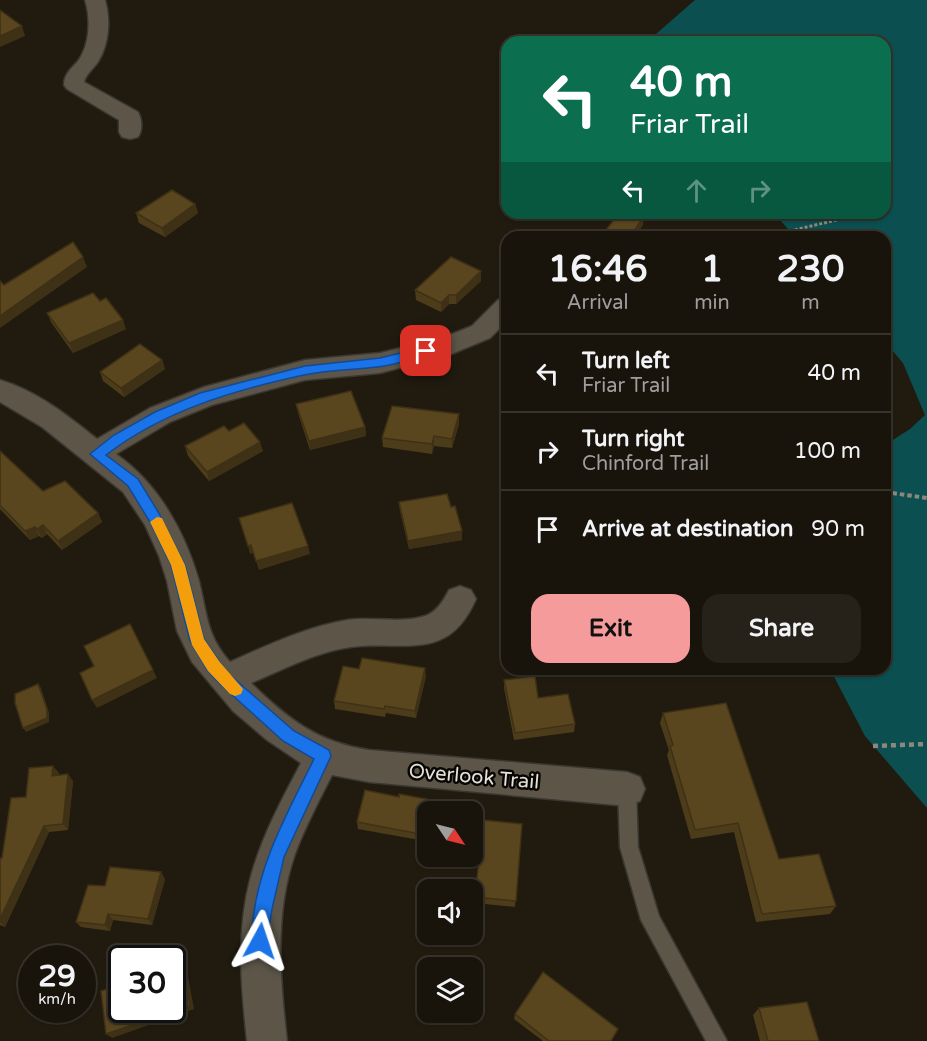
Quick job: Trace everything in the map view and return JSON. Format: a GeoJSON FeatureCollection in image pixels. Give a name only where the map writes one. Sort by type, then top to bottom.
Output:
{"type":"FeatureCollection","features":[{"type":"Feature","properties":{"kind":"street"},"geometry":{"type":"LineString","coordinates":[[95,0],[98,11],[97,45],[88,61],[75,76],[74,85],[130,117],[129,132]]}},
{"type":"Feature","properties":{"kind":"street"},"geometry":{"type":"LineString","coordinates":[[96,454],[160,415],[204,397],[305,370],[380,363],[449,346],[481,332],[501,312]]}},
{"type":"Feature","properties":{"kind":"street","name":"Overlook Trail"},"geometry":{"type":"LineString","coordinates":[[0,390],[46,414],[133,483],[155,519],[178,565],[198,641],[204,654],[225,679],[289,736],[323,756],[349,764],[627,789]]}},
{"type":"Feature","properties":{"kind":"street"},"geometry":{"type":"LineString","coordinates":[[225,679],[330,638],[360,632],[408,633],[435,627],[451,616],[460,599]]}},
{"type":"Feature","properties":{"kind":"street"},"geometry":{"type":"LineString","coordinates":[[267,1041],[260,980],[260,941],[269,879],[285,832],[323,756]]}},
{"type":"Feature","properties":{"kind":"lane"},"geometry":{"type":"LineString","coordinates":[[627,789],[628,847],[651,920],[717,1040]]}},
{"type":"Feature","properties":{"kind":"path"},"geometry":{"type":"LineString","coordinates":[[790,231],[841,219]]}},
{"type":"Feature","properties":{"kind":"path"},"geometry":{"type":"LineString","coordinates":[[891,493],[927,498]]}},
{"type":"Feature","properties":{"kind":"path"},"geometry":{"type":"LineString","coordinates":[[873,746],[927,744]]}},
{"type":"Feature","properties":{"kind":"water"},"geometry":{"type":"Polygon","coordinates":[[[695,0],[927,0],[927,808],[865,736],[833,675],[891,675],[891,441],[910,429],[925,415],[903,363],[891,349],[891,231],[790,231],[779,219],[891,219],[891,36],[656,36],[695,0]]]}},
{"type":"Feature","properties":{"kind":"building"},"geometry":{"type":"Polygon","coordinates":[[[0,10],[22,26],[0,36],[0,10]]]}},
{"type":"Feature","properties":{"kind":"building"},"geometry":{"type":"Polygon","coordinates":[[[172,190],[195,204],[162,228],[136,213],[172,190]]]}},
{"type":"Feature","properties":{"kind":"building"},"geometry":{"type":"Polygon","coordinates":[[[614,219],[642,219],[634,231],[605,231],[614,219]]]}},
{"type":"Feature","properties":{"kind":"building"},"geometry":{"type":"Polygon","coordinates":[[[73,242],[83,257],[0,316],[0,281],[4,285],[73,242]]]}},
{"type":"Feature","properties":{"kind":"building"},"geometry":{"type":"Polygon","coordinates":[[[451,257],[481,271],[456,295],[449,295],[441,303],[415,290],[451,257]]]}},
{"type":"Feature","properties":{"kind":"building"},"geometry":{"type":"Polygon","coordinates":[[[93,293],[100,301],[106,298],[123,320],[69,343],[47,313],[93,293]]]}},
{"type":"Feature","properties":{"kind":"building"},"geometry":{"type":"Polygon","coordinates":[[[140,344],[162,360],[121,388],[100,372],[140,344]]]}},
{"type":"Feature","properties":{"kind":"building"},"geometry":{"type":"Polygon","coordinates":[[[351,391],[365,427],[309,441],[296,404],[351,391]]]}},
{"type":"Feature","properties":{"kind":"building"},"geometry":{"type":"Polygon","coordinates":[[[392,406],[459,414],[452,439],[434,436],[432,444],[382,438],[392,406]]]}},
{"type":"Feature","properties":{"kind":"building"},"geometry":{"type":"Polygon","coordinates":[[[244,423],[260,442],[207,472],[185,446],[224,426],[229,431],[244,423]]]}},
{"type":"Feature","properties":{"kind":"building"},"geometry":{"type":"Polygon","coordinates":[[[0,451],[43,491],[65,481],[98,513],[58,541],[43,525],[37,529],[35,527],[25,531],[0,505],[0,451]]]}},
{"type":"Feature","properties":{"kind":"building"},"geometry":{"type":"Polygon","coordinates":[[[447,494],[451,507],[455,506],[462,531],[408,541],[399,502],[447,494]]]}},
{"type":"Feature","properties":{"kind":"building"},"geometry":{"type":"Polygon","coordinates":[[[292,503],[308,546],[256,561],[251,545],[248,546],[239,518],[292,503]]]}},
{"type":"Feature","properties":{"kind":"building"},"geometry":{"type":"Polygon","coordinates":[[[130,624],[153,670],[92,700],[80,673],[94,666],[84,646],[130,624]]]}},
{"type":"Feature","properties":{"kind":"building"},"geometry":{"type":"Polygon","coordinates":[[[362,658],[425,668],[415,711],[385,706],[384,709],[334,701],[343,666],[359,669],[362,658]]]}},
{"type":"Feature","properties":{"kind":"building"},"geometry":{"type":"Polygon","coordinates":[[[535,676],[538,698],[568,694],[575,724],[515,733],[504,680],[535,676]]]}},
{"type":"Feature","properties":{"kind":"building"},"geometry":{"type":"Polygon","coordinates":[[[38,684],[47,709],[47,718],[23,728],[15,703],[15,694],[38,684]]]}},
{"type":"Feature","properties":{"kind":"building"},"geometry":{"type":"Polygon","coordinates":[[[726,703],[779,859],[819,854],[836,906],[762,914],[738,823],[695,830],[670,746],[673,745],[663,713],[726,703]]]}},
{"type":"Feature","properties":{"kind":"building"},"geometry":{"type":"Polygon","coordinates":[[[53,766],[52,776],[68,774],[63,824],[44,826],[0,919],[0,858],[2,858],[11,798],[26,797],[29,768],[53,766]]]}},
{"type":"Feature","properties":{"kind":"building"},"geometry":{"type":"Polygon","coordinates":[[[365,790],[399,797],[399,794],[432,800],[417,801],[417,833],[357,822],[365,790]]]}},
{"type":"Feature","properties":{"kind":"building"},"geometry":{"type":"Polygon","coordinates":[[[483,820],[522,824],[516,901],[483,898],[483,879],[477,879],[478,867],[483,867],[483,820]]]}},
{"type":"Feature","properties":{"kind":"building"},"geometry":{"type":"Polygon","coordinates":[[[110,867],[161,872],[148,919],[108,914],[105,925],[76,922],[88,885],[105,886],[110,867]]]}},
{"type":"Feature","properties":{"kind":"building"},"geometry":{"type":"Polygon","coordinates":[[[543,972],[618,1029],[611,1041],[549,1041],[515,1014],[543,972]]]}},
{"type":"Feature","properties":{"kind":"building"},"geometry":{"type":"Polygon","coordinates":[[[186,983],[190,1005],[186,1006],[186,983]]]}},
{"type":"Feature","properties":{"kind":"building"},"geometry":{"type":"Polygon","coordinates":[[[108,989],[108,1023],[138,1023],[106,1034],[101,991],[108,989]]]}},
{"type":"Feature","properties":{"kind":"building"},"geometry":{"type":"Polygon","coordinates":[[[807,1002],[819,1041],[768,1041],[759,1008],[807,1002]]]}},
{"type":"Feature","properties":{"kind":"slow traffic"},"geometry":{"type":"LineString","coordinates":[[157,522],[178,565],[191,623],[204,654],[235,689]]}},
{"type":"Feature","properties":{"kind":"route"},"geometry":{"type":"LineString","coordinates":[[260,941],[263,909],[276,856],[285,832],[323,756],[289,736],[213,666],[204,654],[191,623],[186,593],[172,549],[145,500],[133,483],[96,454],[160,415],[204,397],[305,370],[380,363],[426,351]]}}]}
